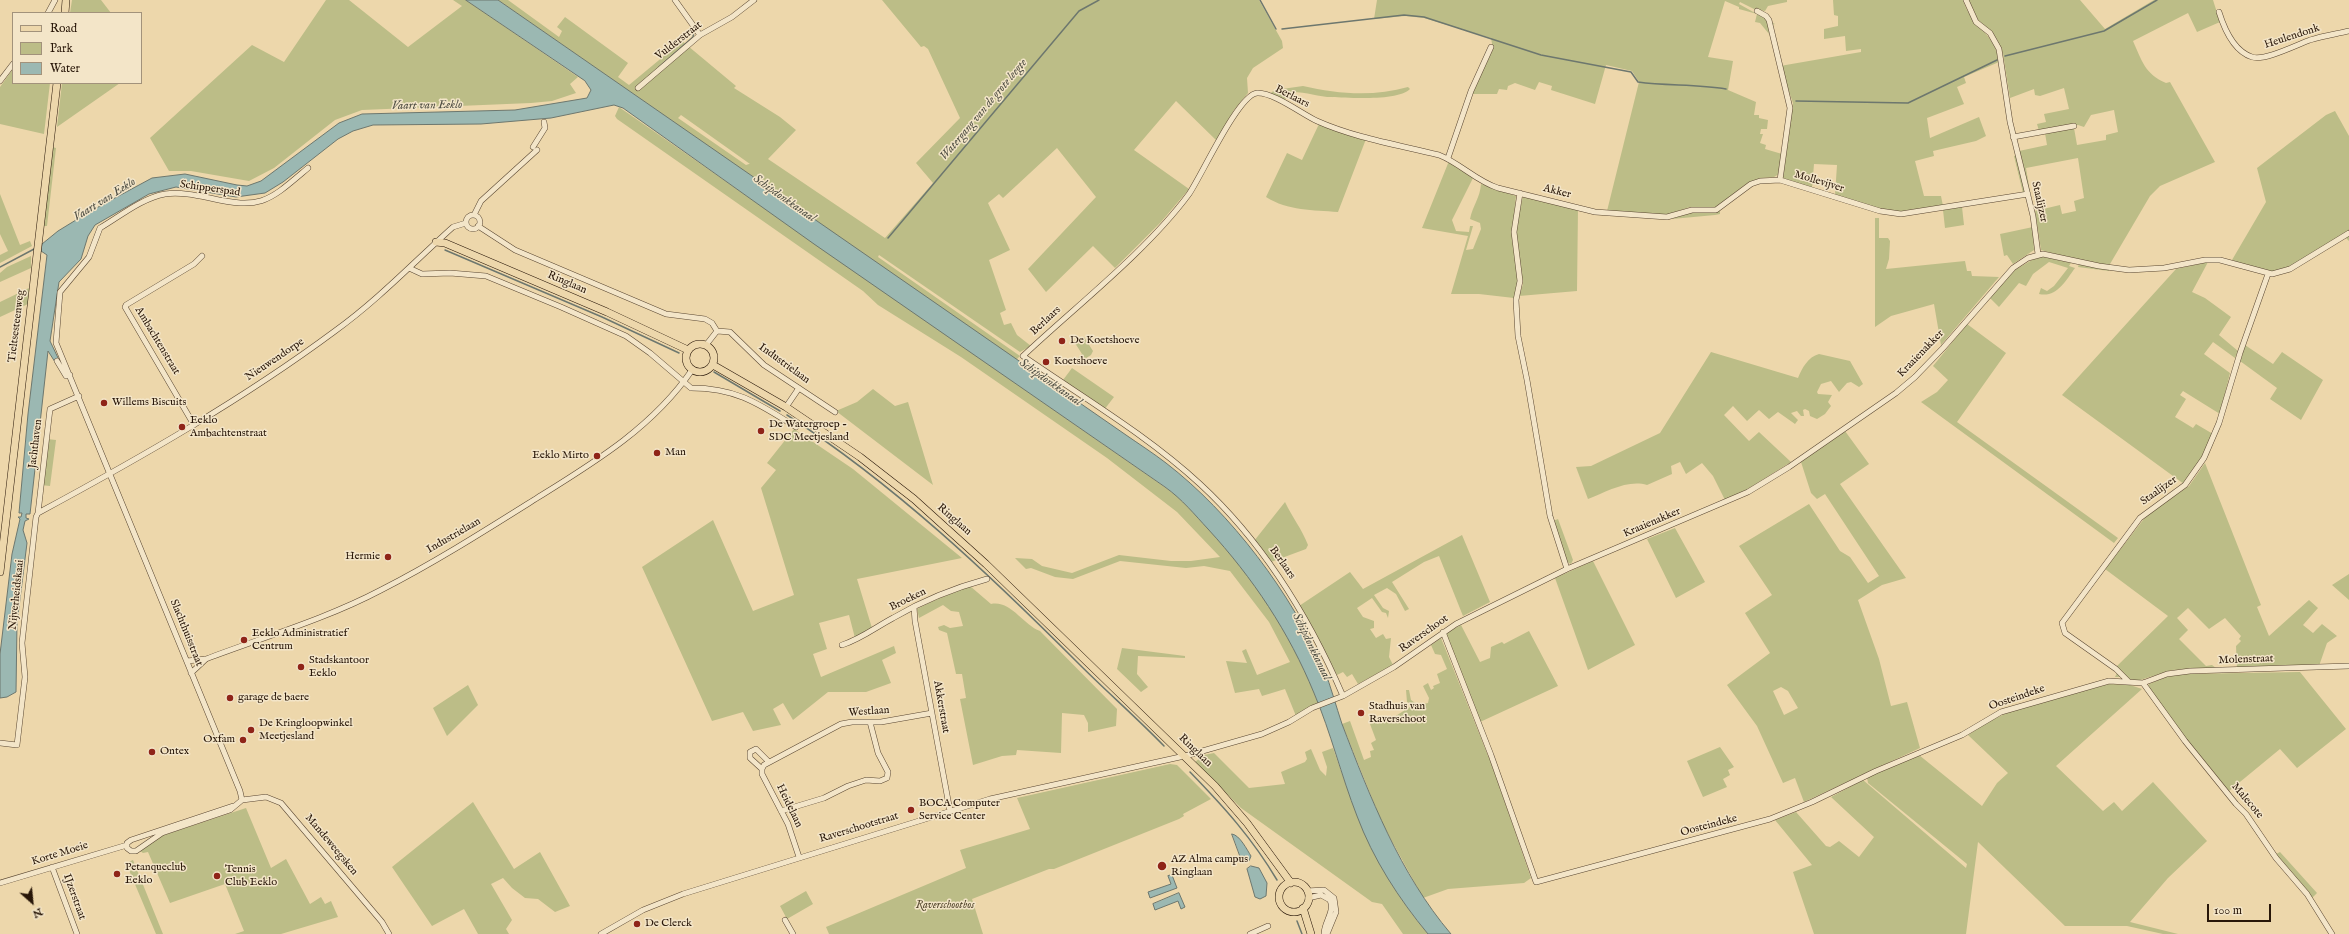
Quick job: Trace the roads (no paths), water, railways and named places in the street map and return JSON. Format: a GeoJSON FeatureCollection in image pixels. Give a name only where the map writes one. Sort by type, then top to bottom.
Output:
{"type":"FeatureCollection","features":[{"type":"Feature","properties":{"kind":"main road"},"geometry":{"type":"LineString","coordinates":[[65,12],[66,0]]}},
{"type":"Feature","properties":{"kind":"main road","name":"Tieltsesteenweg"},"geometry":{"type":"LineString","coordinates":[[0,572],[56,84]]}},
{"type":"Feature","properties":{"kind":"main road","name":"Ringlaan"},"geometry":{"type":"LineString","coordinates":[[436,242],[445,243],[607,312],[688,350]]}},
{"type":"Feature","properties":{"kind":"main road"},"geometry":{"type":"LineString","coordinates":[[694,344],[706,345],[714,353],[712,365],[702,372],[692,370],[686,362],[688,350],[694,344]]}},
{"type":"Feature","properties":{"kind":"main road","name":"Ringlaan"},"geometry":{"type":"LineString","coordinates":[[712,365],[786,407],[860,457],[949,530],[1220,794],[1247,823],[1291,883]]}},
{"type":"Feature","properties":{"kind":"main road","name":"Ringlaan"},"geometry":{"type":"LineString","coordinates":[[1152,727],[1170,748],[1184,759]]}},
{"type":"Feature","properties":{"kind":"main road","name":"Ringlaan"},"geometry":{"type":"LineString","coordinates":[[1269,853],[1284,886]]}},
{"type":"Feature","properties":{"kind":"main road"},"geometry":{"type":"LineString","coordinates":[[1291,883],[1301,884],[1308,895],[1303,908],[1309,934],[1296,912],[1285,909],[1280,903],[1279,894],[1284,886],[1291,883]]}},
{"type":"Feature","properties":{"kind":"main road"},"geometry":{"type":"LineString","coordinates":[[1296,912],[1303,908]]}},
{"type":"Feature","properties":{"kind":"street"},"geometry":{"type":"LineString","coordinates":[[48,12],[54,0]]}},
{"type":"Feature","properties":{"kind":"street"},"geometry":{"type":"LineString","coordinates":[[675,0],[700,35]]}},
{"type":"Feature","properties":{"kind":"street","name":"Vulderstraat"},"geometry":{"type":"LineString","coordinates":[[638,88],[700,35],[732,17],[754,0]]}},
{"type":"Feature","properties":{"kind":"street","name":"Staalijzer"},"geometry":{"type":"LineString","coordinates":[[1966,0],[1970,12],[1976,22],[1990,33],[1999,49],[2014,137],[2036,230],[2038,254]]}},
{"type":"Feature","properties":{"kind":"street","name":"Mollevijver"},"geometry":{"type":"LineString","coordinates":[[1757,11],[1766,16],[1768,20],[1790,103],[1780,180],[1880,211],[1901,214],[2028,194]]}},
{"type":"Feature","properties":{"kind":"street","name":"Heulendonk"},"geometry":{"type":"LineString","coordinates":[[2219,12],[2229,37],[2244,52],[2255,58],[2267,56],[2314,39],[2349,31]]}},
{"type":"Feature","properties":{"kind":"street"},"geometry":{"type":"LineString","coordinates":[[1448,158],[1472,91],[1491,47]]}},
{"type":"Feature","properties":{"kind":"street"},"geometry":{"type":"LineString","coordinates":[[0,81],[12,65]]}},
{"type":"Feature","properties":{"kind":"street","name":"Berlaars"},"geometry":{"type":"LineString","coordinates":[[1343,696],[1314,635],[1290,592],[1264,555],[1236,521],[1200,484],[1166,456],[1023,356],[1127,260],[1179,207],[1208,162],[1241,104],[1253,94],[1268,96],[1318,121],[1338,128],[1448,158]]}},
{"type":"Feature","properties":{"kind":"street"},"geometry":{"type":"LineString","coordinates":[[544,122],[545,128],[535,148],[481,201],[474,215],[467,218],[466,224],[470,228],[478,226],[506,246],[666,314],[705,319],[712,323],[717,331],[706,345]]}},
{"type":"Feature","properties":{"kind":"street"},"geometry":{"type":"LineString","coordinates":[[2014,137],[2074,126]]}},
{"type":"Feature","properties":{"kind":"street","name":"Akker"},"geometry":{"type":"LineString","coordinates":[[1448,158],[1488,185],[1595,212],[1667,217],[1692,210],[1716,210],[1751,184],[1760,181],[1780,180]]}},
{"type":"Feature","properties":{"kind":"street","name":"Schipperspad"},"geometry":{"type":"LineString","coordinates":[[79,396],[56,343],[60,292],[89,257],[100,228],[154,197],[164,194],[188,193],[237,204],[253,203],[269,199],[280,192],[308,168]]}},
{"type":"Feature","properties":{"kind":"street"},"geometry":{"type":"LineString","coordinates":[[1520,193],[1514,232],[1520,281],[1516,300],[1518,336],[1550,516],[1568,569]]}},
{"type":"Feature","properties":{"kind":"street"},"geometry":{"type":"LineString","coordinates":[[474,215],[480,220],[478,226]]}},
{"type":"Feature","properties":{"kind":"street","name":"Nieuwendorpe"},"geometry":{"type":"LineString","coordinates":[[110,474],[234,400],[336,331],[409,268],[453,226],[466,224]]}},
{"type":"Feature","properties":{"kind":"street"},"geometry":{"type":"LineString","coordinates":[[2038,254],[2129,270],[2156,269],[2205,260],[2220,260],[2268,274],[2290,269],[2349,233]]}},
{"type":"Feature","properties":{"kind":"street","name":"Kraaienakker"},"geometry":{"type":"LineString","coordinates":[[1568,569],[1754,489],[1789,467],[1896,393],[1915,377],[2013,268],[2038,254]]}},
{"type":"Feature","properties":{"kind":"street","name":"Ambachtenstraat"},"geometry":{"type":"LineString","coordinates":[[194,425],[125,308],[126,305],[194,264],[202,256]]}},
{"type":"Feature","properties":{"kind":"street"},"geometry":{"type":"LineString","coordinates":[[409,268],[422,274],[479,275],[508,285],[626,336],[650,353],[682,382],[691,388],[714,388],[752,399],[796,427]]}},
{"type":"Feature","properties":{"kind":"street","name":"Staalijzer"},"geometry":{"type":"LineString","coordinates":[[2128,681],[2116,669],[2065,633],[2062,623],[2140,518],[2185,485],[2204,458],[2220,423],[2242,346],[2268,274]]}},
{"type":"Feature","properties":{"kind":"street","name":"Industrielaan"},"geometry":{"type":"LineString","coordinates":[[717,331],[730,332],[750,353],[835,412]]}},
{"type":"Feature","properties":{"kind":"street"},"geometry":{"type":"LineString","coordinates":[[58,361],[66,376],[70,375]]}},
{"type":"Feature","properties":{"kind":"street","name":"Industrielaan"},"geometry":{"type":"LineString","coordinates":[[187,661],[206,659],[342,607],[380,591],[420,568],[605,455],[628,439],[650,418],[692,370]]}},
{"type":"Feature","properties":{"kind":"street"},"geometry":{"type":"LineString","coordinates":[[786,407],[799,388]]}},
{"type":"Feature","properties":{"kind":"street","name":"Slachthuisstraat"},"geometry":{"type":"LineString","coordinates":[[79,396],[240,791],[242,800]]}},
{"type":"Feature","properties":{"kind":"street","name":"Jachthaven"},"geometry":{"type":"LineString","coordinates":[[38,514],[50,409],[79,396]]}},
{"type":"Feature","properties":{"kind":"street"},"geometry":{"type":"LineString","coordinates":[[38,514],[110,474]]}},
{"type":"Feature","properties":{"kind":"street","name":"Nijverheidskaai"},"geometry":{"type":"LineString","coordinates":[[0,743],[17,745],[25,677],[22,643],[36,517],[38,514]]}},
{"type":"Feature","properties":{"kind":"street","name":"Raverschoot"},"geometry":{"type":"LineString","coordinates":[[1315,707],[1343,696],[1394,667],[1442,632],[1568,569]]}},
{"type":"Feature","properties":{"kind":"street","name":"Broeken"},"geometry":{"type":"LineString","coordinates":[[842,645],[854,642],[914,607],[959,587],[987,579]]}},
{"type":"Feature","properties":{"kind":"street","name":"Akkerstraat"},"geometry":{"type":"LineString","coordinates":[[914,607],[915,621],[950,811]]}},
{"type":"Feature","properties":{"kind":"street","name":"Oosteindeke"},"geometry":{"type":"LineString","coordinates":[[1442,632],[1491,755],[1536,882],[1770,819],[1820,799],[1876,771],[1962,735],[2001,712],[2109,681],[2128,681]]}},
{"type":"Feature","properties":{"kind":"street","name":"Industrielaan"},"geometry":{"type":"LineString","coordinates":[[192,673],[206,659]]}},
{"type":"Feature","properties":{"kind":"street","name":"Molenstraat"},"geometry":{"type":"LineString","coordinates":[[2144,682],[2167,674],[2190,671],[2349,666]]}},
{"type":"Feature","properties":{"kind":"street"},"geometry":{"type":"LineString","coordinates":[[2128,681],[2144,682]]}},
{"type":"Feature","properties":{"kind":"street","name":"Malecote"},"geometry":{"type":"LineString","coordinates":[[2144,682],[2185,741],[2236,804],[2246,814],[2276,858],[2310,898],[2332,934]]}},
{"type":"Feature","properties":{"kind":"street","name":"Raverschootstraat"},"geometry":{"type":"LineString","coordinates":[[601,934],[666,900],[799,857],[1004,795],[1184,759],[1262,734],[1289,722],[1315,707]]}},
{"type":"Feature","properties":{"kind":"street","name":"Westlaan"},"geometry":{"type":"LineString","coordinates":[[765,765],[841,724],[852,722],[870,722],[932,713]]}},
{"type":"Feature","properties":{"kind":"street"},"geometry":{"type":"LineString","coordinates":[[781,811],[824,798],[848,786],[866,780],[880,782],[887,778],[888,772],[878,753],[870,722]]}},
{"type":"Feature","properties":{"kind":"street","name":"Heidelaan"},"geometry":{"type":"LineString","coordinates":[[765,765],[799,857]]}},
{"type":"Feature","properties":{"kind":"street","name":"Mandeweegsken"},"geometry":{"type":"LineString","coordinates":[[242,800],[266,797],[281,803],[382,922],[389,934]]}},
{"type":"Feature","properties":{"kind":"street","name":"Korte Moeie"},"geometry":{"type":"LineString","coordinates":[[127,845],[129,849],[136,851],[162,833],[230,810],[242,800]]}},
{"type":"Feature","properties":{"kind":"street","name":"Korte Moeie"},"geometry":{"type":"LineString","coordinates":[[0,883],[118,846],[127,845],[129,841],[135,838],[233,806]]}},
{"type":"Feature","properties":{"kind":"street","name":"IJzerstraat"},"geometry":{"type":"LineString","coordinates":[[52,867],[77,934]]}},
{"type":"Feature","properties":{"kind":"street"},"geometry":{"type":"LineString","coordinates":[[1308,895],[1324,890],[1334,898],[1336,912],[1327,934]]}},
{"type":"Feature","properties":{"kind":"street"},"geometry":{"type":"LineString","coordinates":[[1308,895],[1321,895],[1330,900],[1332,911],[1324,934]]}},
{"type":"Feature","properties":{"kind":"street"},"geometry":{"type":"LineString","coordinates":[[785,920],[793,934]]}},
{"type":"Feature","properties":{"kind":"street"},"geometry":{"type":"LineString","coordinates":[[1250,934],[1268,926]]}},
{"type":"Feature","properties":{"kind":"water","name":"Schipdonkkanaal"},"geometry":{"type":"Polygon","coordinates":[[[466,0],[498,0],[1151,452],[1190,483],[1236,530],[1277,584],[1295,612],[1324,669],[1342,724],[1375,807],[1388,834],[1416,886],[1451,934],[1428,934],[1397,893],[1363,832],[1320,708],[1304,670],[1281,627],[1255,586],[1208,529],[1183,502],[1165,487],[814,244],[623,108],[614,105],[551,118],[481,124],[373,125],[353,131],[338,139],[283,182],[265,193],[236,197],[176,187],[149,194],[95,225],[88,236],[81,259],[59,282],[50,341],[59,360],[55,362],[48,351],[30,514],[26,514],[26,518],[29,519],[25,521],[23,530],[27,543],[17,623],[16,692],[7,697],[0,698],[0,654],[12,554],[20,519],[18,517],[21,517],[22,513],[19,513],[28,414],[47,255],[41,251],[42,244],[58,231],[89,212],[152,178],[185,174],[247,186],[261,181],[339,123],[362,114],[515,110],[587,98],[591,90],[585,81],[466,0]]]}},
{"type":"Feature","properties":{"kind":"water"},"geometry":{"type":"Polygon","coordinates":[[[1232,834],[1238,837],[1251,856],[1249,861],[1242,861],[1232,834]]]}},
{"type":"Feature","properties":{"kind":"water"},"geometry":{"type":"Polygon","coordinates":[[[1251,866],[1259,868],[1267,883],[1266,896],[1260,899],[1255,897],[1247,869],[1251,866]]]}},
{"type":"Feature","properties":{"kind":"water"},"geometry":{"type":"Polygon","coordinates":[[[1172,875],[1177,888],[1150,898],[1148,892],[1171,884],[1168,876],[1172,875]]]}},
{"type":"Feature","properties":{"kind":"water"},"geometry":{"type":"Polygon","coordinates":[[[1179,893],[1185,907],[1181,909],[1178,901],[1155,910],[1153,904],[1179,893]]]}},
{"type":"Feature","properties":{"kind":"waterway","name":"Watergang van de grote leegte"},"geometry":{"type":"LineString","coordinates":[[888,238],[1079,11],[1099,0]]}},
{"type":"Feature","properties":{"kind":"waterway","name":"Watergang van de grote leegte"},"geometry":{"type":"LineString","coordinates":[[1260,0],[1276,29]]}},
{"type":"Feature","properties":{"kind":"waterway","name":"Watergang van de grote leegte"},"geometry":{"type":"LineString","coordinates":[[2005,56],[2104,31],[2157,0]]}},
{"type":"Feature","properties":{"kind":"waterway","name":"Watergang van de grote leegte"},"geometry":{"type":"LineString","coordinates":[[1282,29],[1404,15],[1424,17],[1541,55],[1631,72],[1638,82],[1704,86],[1726,89]]}},
{"type":"Feature","properties":{"kind":"waterway"},"geometry":{"type":"LineString","coordinates":[[659,67],[693,37],[694,31]]}},
{"type":"Feature","properties":{"kind":"waterway","name":"Watergang van de grote leegte"},"geometry":{"type":"LineString","coordinates":[[1796,101],[1908,103],[1997,60]]}},
{"type":"Feature","properties":{"kind":"waterway"},"geometry":{"type":"LineString","coordinates":[[0,267],[36,248]]}},
{"type":"Feature","properties":{"kind":"waterway"},"geometry":{"type":"LineString","coordinates":[[445,250],[602,317],[679,353]]}},
{"type":"Feature","properties":{"kind":"waterway"},"geometry":{"type":"LineString","coordinates":[[714,372],[780,411]]}},
{"type":"Feature","properties":{"kind":"waterway"},"geometry":{"type":"LineString","coordinates":[[787,415],[827,442],[865,471],[939,532],[1010,597],[1164,746]]}},
{"type":"Feature","properties":{"kind":"waterway"},"geometry":{"type":"LineString","coordinates":[[1190,772],[1237,823],[1258,850],[1277,880]]}},
{"type":"Feature","properties":{"kind":"waterway"},"geometry":{"type":"LineString","coordinates":[[1297,921],[1302,934]]}},
{"type":"Feature","properties":{"kind":"place","name":"De Koetshoeve"},"geometry":{"type":"Point","coordinates":[1062,341]}},
{"type":"Feature","properties":{"kind":"place","name":"Koetshoeve"},"geometry":{"type":"Point","coordinates":[1046,362]}},
{"type":"Feature","properties":{"kind":"place","name":"Willems Biscuits"},"geometry":{"type":"Point","coordinates":[104,403]}},
{"type":"Feature","properties":{"kind":"place","name":"Eeklo Ambachtenstraat"},"geometry":{"type":"Point","coordinates":[182,427]}},
{"type":"Feature","properties":{"kind":"place","name":"De Watergroep - SDC Meetjesland"},"geometry":{"type":"Point","coordinates":[761,431]}},
{"type":"Feature","properties":{"kind":"place","name":"Man"},"geometry":{"type":"Point","coordinates":[657,453]}},
{"type":"Feature","properties":{"kind":"place","name":"Eeklo Mirto"},"geometry":{"type":"Point","coordinates":[597,456]}},
{"type":"Feature","properties":{"kind":"place","name":"Hermie"},"geometry":{"type":"Point","coordinates":[388,557]}},
{"type":"Feature","properties":{"kind":"place","name":"Eeklo Administratief Centrum"},"geometry":{"type":"Point","coordinates":[244,640]}},
{"type":"Feature","properties":{"kind":"place","name":"Stadskantoor Eeklo"},"geometry":{"type":"Point","coordinates":[301,667]}},
{"type":"Feature","properties":{"kind":"place","name":"garage de baere"},"geometry":{"type":"Point","coordinates":[230,698]}},
{"type":"Feature","properties":{"kind":"place","name":"Stadhuis van Raverschoot"},"geometry":{"type":"Point","coordinates":[1361,713]}},
{"type":"Feature","properties":{"kind":"place","name":"De Kringloopwinkel Meetjesland"},"geometry":{"type":"Point","coordinates":[251,730]}},
{"type":"Feature","properties":{"kind":"place","name":"Oxfam"},"geometry":{"type":"Point","coordinates":[243,740]}},
{"type":"Feature","properties":{"kind":"place","name":"Ontex"},"geometry":{"type":"Point","coordinates":[152,752]}},
{"type":"Feature","properties":{"kind":"place","name":"BOCA Computer Service Center"},"geometry":{"type":"Point","coordinates":[911,810]}},
{"type":"Feature","properties":{"kind":"place","name":"AZ Alma campus Ringlaan"},"geometry":{"type":"Point","coordinates":[1162,866]}},
{"type":"Feature","properties":{"kind":"place","name":"Petanqueclub Eeklo"},"geometry":{"type":"Point","coordinates":[117,874]}},
{"type":"Feature","properties":{"kind":"place","name":"Tennis Club Eeklo"},"geometry":{"type":"Point","coordinates":[217,876]}},
{"type":"Feature","properties":{"kind":"place","name":"De Clerck"},"geometry":{"type":"Point","coordinates":[637,924]}},
{"type":"Feature","properties":{"kind":"water label","name":"Vaart van Eeklo"},"geometry":{"type":"Point","coordinates":[427,106]}},
{"type":"Feature","properties":{"kind":"water label","name":"Vaart van Eeklo"},"geometry":{"type":"Point","coordinates":[105,200]}},
{"type":"Feature","properties":{"kind":"park label","name":"Raverschootbos"},"geometry":{"type":"Point","coordinates":[945,906]}}]}
